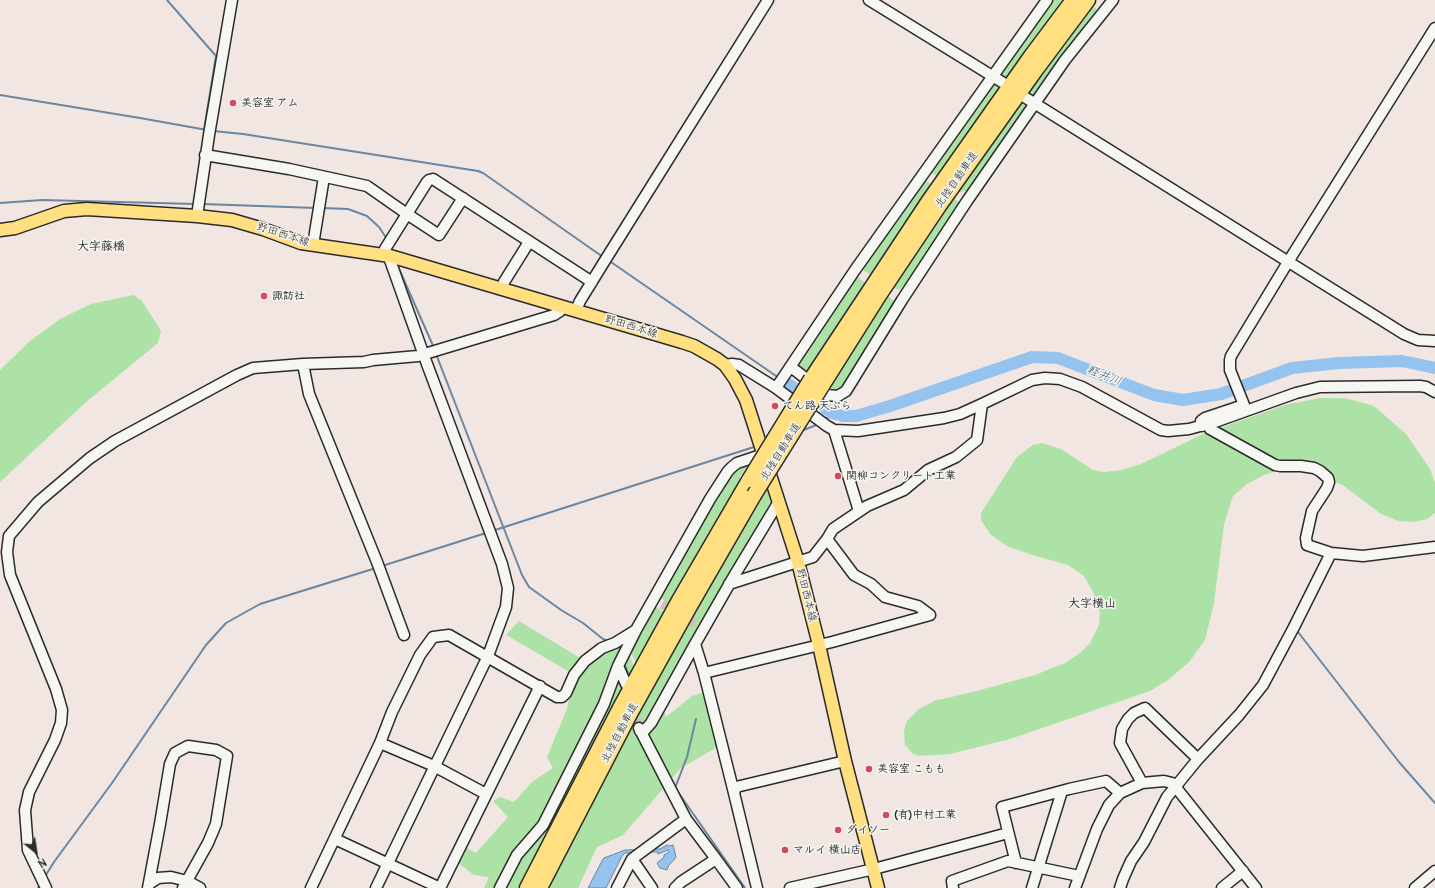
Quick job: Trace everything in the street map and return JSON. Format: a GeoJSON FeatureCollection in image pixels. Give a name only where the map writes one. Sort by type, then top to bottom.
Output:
{"type":"FeatureCollection","features":[{"type":"Feature","properties":{"kind":"highway","name":"北陸自動車道"},"geometry":{"type":"LineString","coordinates":[[540,888],[631,712],[816,383],[928,202],[1031,56],[1073,0]]}},
{"type":"Feature","properties":{"kind":"highway","name":"北陸自動車道"},"geometry":{"type":"LineString","coordinates":[[527,888],[622,704],[678,602],[749,480],[880,294],[939,206],[1035,71],[1088,0]]}},
{"type":"Feature","properties":{"kind":"main road","name":"野田西本線"},"geometry":{"type":"LineString","coordinates":[[0,230],[15,228],[64,211],[78,209],[197,208],[295,241],[313,245],[387,255],[576,310],[694,346],[710,354],[725,365],[735,379],[744,396],[798,562],[819,645],[845,761],[878,888]]}},
{"type":"Feature","properties":{"kind":"street"},"geometry":{"type":"LineString","coordinates":[[197,208],[232,0]]}},
{"type":"Feature","properties":{"kind":"street"},"geometry":{"type":"LineString","coordinates":[[576,310],[606,259],[768,0]]}},
{"type":"Feature","properties":{"kind":"street"},"geometry":{"type":"LineString","coordinates":[[869,0],[1002,82]]}},
{"type":"Feature","properties":{"kind":"street"},"geometry":{"type":"LineString","coordinates":[[780,383],[855,270],[1047,0]]}},
{"type":"Feature","properties":{"kind":"street"},"geometry":{"type":"LineString","coordinates":[[791,367],[827,395],[838,396],[846,391],[902,300],[946,234],[1030,101],[1114,0]]}},
{"type":"Feature","properties":{"kind":"street"},"geometry":{"type":"LineString","coordinates":[[1242,402],[1230,370],[1231,356],[1288,262],[1435,28]]}},
{"type":"Feature","properties":{"kind":"street"},"geometry":{"type":"LineString","coordinates":[[1030,101],[1404,334],[1418,340],[1435,341]]}},
{"type":"Feature","properties":{"kind":"street"},"geometry":{"type":"LineString","coordinates":[[205,155],[290,169],[367,186],[439,235],[463,198]]}},
{"type":"Feature","properties":{"kind":"street"},"geometry":{"type":"LineString","coordinates":[[313,245],[324,177]]}},
{"type":"Feature","properties":{"kind":"street"},"geometry":{"type":"LineString","coordinates":[[376,888],[488,656],[506,607],[508,588],[502,564],[385,249],[427,182],[431,179],[435,180],[592,282]]}},
{"type":"Feature","properties":{"kind":"street"},"geometry":{"type":"LineString","coordinates":[[502,289],[504,282],[529,242]]}},
{"type":"Feature","properties":{"kind":"street"},"geometry":{"type":"LineString","coordinates":[[44,884],[28,850],[25,810],[29,792],[57,734],[61,723],[62,710],[56,689],[10,575],[7,552],[9,536],[38,502],[90,458],[115,441],[237,375],[253,368],[400,359],[424,354],[554,315],[560,311],[562,306]]}},
{"type":"Feature","properties":{"kind":"street"},"geometry":{"type":"LineString","coordinates":[[303,364],[309,394],[404,635]]}},
{"type":"Feature","properties":{"kind":"street"},"geometry":{"type":"LineString","coordinates":[[725,365],[739,365],[780,383],[816,418],[830,428],[858,431],[944,418],[960,414],[1032,380],[1052,378],[1082,387],[1161,430],[1168,431],[1205,425],[1310,388],[1398,385],[1426,387],[1435,392]]}},
{"type":"Feature","properties":{"kind":"street"},"geometry":{"type":"LineString","coordinates":[[1296,393],[1292,387],[1242,402],[1226,412],[1205,418],[1201,421],[1210,429],[1275,465],[1314,468],[1328,478],[1329,482],[1327,488],[1312,511],[1305,542],[1307,545],[1331,553],[1362,556],[1435,547]]}},
{"type":"Feature","properties":{"kind":"street"},"geometry":{"type":"LineString","coordinates":[[729,584],[813,557],[833,529],[867,506],[904,490],[928,470],[956,457],[977,440],[982,404]]}},
{"type":"Feature","properties":{"kind":"street"},"geometry":{"type":"LineString","coordinates":[[830,428],[859,511]]}},
{"type":"Feature","properties":{"kind":"street"},"geometry":{"type":"LineString","coordinates":[[500,888],[517,855],[543,825],[604,704],[624,653],[652,599],[710,499],[728,471],[737,463],[764,454]]}},
{"type":"Feature","properties":{"kind":"street"},"geometry":{"type":"LineString","coordinates":[[737,888],[686,819],[645,727],[695,644],[699,626],[729,584],[778,503]]}},
{"type":"Feature","properties":{"kind":"street"},"geometry":{"type":"LineString","coordinates":[[704,673],[819,645],[930,615],[918,606],[885,597],[871,584],[854,575],[827,539]]}},
{"type":"Feature","properties":{"kind":"street"},"geometry":{"type":"LineString","coordinates":[[1120,888],[1131,861],[1144,842],[1167,797],[1198,759],[1239,715],[1263,684],[1294,627],[1331,553]]}},
{"type":"Feature","properties":{"kind":"street"},"geometry":{"type":"LineString","coordinates":[[652,599],[662,604]]}},
{"type":"Feature","properties":{"kind":"street"},"geometry":{"type":"LineString","coordinates":[[311,888],[380,743],[392,712],[420,654],[433,637],[449,635],[488,656],[557,697],[562,697],[566,693],[574,674],[596,652],[636,630]]}},
{"type":"Feature","properties":{"kind":"street"},"geometry":{"type":"LineString","coordinates":[[695,644],[704,673],[757,888]]}},
{"type":"Feature","properties":{"kind":"street"},"geometry":{"type":"LineString","coordinates":[[619,664],[626,684]]}},
{"type":"Feature","properties":{"kind":"street"},"geometry":{"type":"LineString","coordinates":[[335,839],[440,888],[540,686]]}},
{"type":"Feature","properties":{"kind":"street"},"geometry":{"type":"LineString","coordinates":[[1142,783],[1120,743],[1122,729],[1128,719],[1145,708],[1198,759]]}},
{"type":"Feature","properties":{"kind":"street"},"geometry":{"type":"LineString","coordinates":[[380,743],[434,766],[486,794]]}},
{"type":"Feature","properties":{"kind":"street"},"geometry":{"type":"LineString","coordinates":[[148,886],[170,764],[175,753],[188,746],[216,750],[227,756],[216,824],[208,843],[185,884]]}},
{"type":"Feature","properties":{"kind":"street"},"geometry":{"type":"LineString","coordinates":[[734,793],[736,787],[738,786],[845,761]]}},
{"type":"Feature","properties":{"kind":"street"},"geometry":{"type":"LineString","coordinates":[[1016,863],[1002,807],[1106,781],[1120,793]]}},
{"type":"Feature","properties":{"kind":"street"},"geometry":{"type":"LineString","coordinates":[[1075,888],[1096,829],[1109,805],[1120,793],[1142,783],[1164,781],[1172,783],[1176,786],[1256,888]]}},
{"type":"Feature","properties":{"kind":"street"},"geometry":{"type":"LineString","coordinates":[[1032,888],[1062,791]]}},
{"type":"Feature","properties":{"kind":"street"},"geometry":{"type":"LineString","coordinates":[[617,888],[632,859],[686,819]]}},
{"type":"Feature","properties":{"kind":"street"},"geometry":{"type":"LineString","coordinates":[[790,888],[874,869],[1008,833]]}},
{"type":"Feature","properties":{"kind":"street"},"geometry":{"type":"LineString","coordinates":[[632,859],[652,888]]}},
{"type":"Feature","properties":{"kind":"street"},"geometry":{"type":"LineString","coordinates":[[675,888],[681,882],[716,859]]}},
{"type":"Feature","properties":{"kind":"street"},"geometry":{"type":"LineString","coordinates":[[953,888],[952,881],[1008,861],[1079,876]]}},
{"type":"Feature","properties":{"kind":"street"},"geometry":{"type":"LineString","coordinates":[[1222,888],[1243,871]]}},
{"type":"Feature","properties":{"kind":"street"},"geometry":{"type":"LineString","coordinates":[[1415,888],[1435,871]]}},
{"type":"Feature","properties":{"kind":"street"},"geometry":{"type":"LineString","coordinates":[[148,886],[158,878],[171,877],[185,884],[200,888]]}},
{"type":"Feature","properties":{"kind":"green space"},"geometry":{"type":"Polygon","coordinates":[[[1049,0],[1062,0],[1010,76],[1003,77],[998,74],[1049,0]]]}},
{"type":"Feature","properties":{"kind":"green space"},"geometry":{"type":"Polygon","coordinates":[[[1093,6],[1099,12],[1039,92],[1032,96],[1028,93],[1093,6]]]}},
{"type":"Feature","properties":{"kind":"green space"},"geometry":{"type":"Polygon","coordinates":[[[993,83],[1000,88],[938,176],[931,173],[930,169],[993,83]]]}},
{"type":"Feature","properties":{"kind":"green space"},"geometry":{"type":"Polygon","coordinates":[[[1020,102],[1027,107],[1023,113],[967,191],[960,192],[958,190],[1020,102]]]}},
{"type":"Feature","properties":{"kind":"green space"},"geometry":{"type":"Polygon","coordinates":[[[922,180],[932,185],[871,275],[864,271],[862,266],[922,180]]]}},
{"type":"Feature","properties":{"kind":"green space"},"geometry":{"type":"Polygon","coordinates":[[[953,198],[960,203],[959,206],[907,285],[898,290],[892,287],[953,198]]]}},
{"type":"Feature","properties":{"kind":"green space"},"geometry":{"type":"Polygon","coordinates":[[[855,275],[865,283],[808,372],[803,370],[799,367],[798,363],[855,275]]]}},
{"type":"Feature","properties":{"kind":"green space"},"geometry":{"type":"Polygon","coordinates":[[[134,295],[142,301],[161,331],[158,343],[86,402],[0,482],[0,370],[30,341],[60,319],[91,304],[134,295]]]}},
{"type":"Feature","properties":{"kind":"green space"},"geometry":{"type":"Polygon","coordinates":[[[888,296],[894,301],[893,311],[841,389],[835,390],[831,387],[888,296]]]}},
{"type":"Feature","properties":{"kind":"green space"},"geometry":{"type":"Polygon","coordinates":[[[1319,398],[1345,398],[1374,406],[1406,434],[1430,469],[1435,483],[1435,513],[1427,519],[1414,522],[1399,521],[1381,514],[1344,486],[1310,472],[1295,469],[1281,470],[1266,474],[1247,484],[1233,496],[1224,524],[1214,603],[1205,640],[1189,662],[1168,680],[1150,691],[1010,739],[950,754],[918,756],[912,753],[905,745],[904,731],[907,721],[919,709],[934,701],[1035,675],[1065,663],[1080,653],[1090,643],[1099,625],[1100,613],[1094,594],[1084,576],[1068,565],[1007,546],[990,534],[981,520],[981,513],[1017,457],[1033,445],[1042,443],[1061,449],[1093,470],[1104,472],[1122,470],[1141,464],[1203,434],[1285,405],[1319,398]]]}},
{"type":"Feature","properties":{"kind":"green space"},"geometry":{"type":"Polygon","coordinates":[[[750,462],[740,476],[739,489],[671,603],[664,600],[658,596],[713,500],[735,469],[750,462]]]}},
{"type":"Feature","properties":{"kind":"green space"},"geometry":{"type":"Polygon","coordinates":[[[772,481],[778,503],[662,704],[666,717],[692,696],[708,691],[721,745],[681,768],[623,835],[597,847],[578,888],[484,888],[489,877],[474,875],[454,860],[461,845],[476,853],[508,817],[493,801],[500,797],[514,802],[533,781],[553,768],[547,757],[567,709],[573,674],[506,635],[519,621],[585,661],[623,639],[647,700],[689,620],[772,481]]]}},
{"type":"Feature","properties":{"kind":"green space"},"geometry":{"type":"Polygon","coordinates":[[[652,605],[665,613],[636,663],[629,648],[652,605]]]}},
{"type":"Feature","properties":{"kind":"water"},"geometry":{"type":"Polygon","coordinates":[[[667,845],[673,845],[676,857],[669,865],[667,870],[660,868],[657,863],[669,852],[668,850],[658,854],[658,852],[625,853],[622,856],[606,888],[588,888],[604,858],[625,850],[660,849],[667,845]]]}},
{"type":"Feature","properties":{"kind":"waterway"},"geometry":{"type":"LineString","coordinates":[[167,0],[216,56],[204,130]]}},
{"type":"Feature","properties":{"kind":"waterway"},"geometry":{"type":"LineString","coordinates":[[0,95],[207,130]]}},
{"type":"Feature","properties":{"kind":"waterway"},"geometry":{"type":"LineString","coordinates":[[213,131],[243,134],[478,171],[603,257]]}},
{"type":"Feature","properties":{"kind":"waterway"},"geometry":{"type":"LineString","coordinates":[[0,203],[42,200],[195,204]]}},
{"type":"Feature","properties":{"kind":"waterway"},"geometry":{"type":"LineString","coordinates":[[203,204],[316,208]]}},
{"type":"Feature","properties":{"kind":"waterway"},"geometry":{"type":"LineString","coordinates":[[323,208],[348,209],[367,216],[379,227],[387,239]]}},
{"type":"Feature","properties":{"kind":"waterway"},"geometry":{"type":"LineString","coordinates":[[608,260],[779,378]]}},
{"type":"Feature","properties":{"kind":"waterway"},"geometry":{"type":"LineString","coordinates":[[396,262],[434,348]]}},
{"type":"Feature","properties":{"kind":"waterway"},"geometry":{"type":"LineString","coordinates":[[436,354],[522,575],[529,587],[561,610],[583,623],[603,639],[610,642]]}},
{"type":"Feature","properties":{"kind":"waterway","name":"軽井川"},"geometry":{"type":"LineString","coordinates":[[785,382],[832,413],[843,416],[856,416],[890,406],[1032,357],[1058,358],[1154,395],[1183,400],[1221,394],[1292,368],[1339,363],[1402,361],[1435,368]]}},
{"type":"Feature","properties":{"kind":"waterway"},"geometry":{"type":"LineString","coordinates":[[824,421],[832,413]]}},
{"type":"Feature","properties":{"kind":"waterway"},"geometry":{"type":"LineString","coordinates":[[801,431],[819,424]]}},
{"type":"Feature","properties":{"kind":"waterway"},"geometry":{"type":"LineString","coordinates":[[492,531],[757,446]]}},
{"type":"Feature","properties":{"kind":"waterway"},"geometry":{"type":"LineString","coordinates":[[382,566],[486,533]]}},
{"type":"Feature","properties":{"kind":"waterway"},"geometry":{"type":"LineString","coordinates":[[44,878],[112,783],[206,645],[226,623],[260,604],[376,568]]}},
{"type":"Feature","properties":{"kind":"waterway"},"geometry":{"type":"LineString","coordinates":[[1298,632],[1399,762],[1435,803]]}},
{"type":"Feature","properties":{"kind":"waterway"},"geometry":{"type":"LineString","coordinates":[[624,663],[630,678]]}},
{"type":"Feature","properties":{"kind":"waterway"},"geometry":{"type":"LineString","coordinates":[[675,788],[687,757],[696,719]]}},
{"type":"Feature","properties":{"kind":"waterway"},"geometry":{"type":"LineString","coordinates":[[678,792],[745,888]]}},
{"type":"Feature","properties":{"kind":"waterway"},"geometry":{"type":"LineString","coordinates":[[38,888],[41,883]]}},
{"type":"Feature","properties":{"kind":"tunnel"},"geometry":{"type":"LineString","coordinates":[[662,604],[695,623]]}},
{"type":"Feature","properties":{"kind":"tunnel"},"geometry":{"type":"LineString","coordinates":[[632,705],[639,728]]}},
{"type":"Feature","properties":{"kind":"place","name":"美容室 アム"},"geometry":{"type":"Point","coordinates":[233,103]}},
{"type":"Feature","properties":{"kind":"place","name":"諏訪社"},"geometry":{"type":"Point","coordinates":[264,296]}},
{"type":"Feature","properties":{"kind":"place","name":"てん路 天ぷら"},"geometry":{"type":"Point","coordinates":[775,406]}},
{"type":"Feature","properties":{"kind":"place","name":"関柳コンクリート工業"},"geometry":{"type":"Point","coordinates":[838,476]}},
{"type":"Feature","properties":{"kind":"place","name":"美容室 こもも"},"geometry":{"type":"Point","coordinates":[869,769]}},
{"type":"Feature","properties":{"kind":"place","name":"(有)中村工業"},"geometry":{"type":"Point","coordinates":[886,815]}},
{"type":"Feature","properties":{"kind":"place","name":"ダイソー"},"geometry":{"type":"Point","coordinates":[838,830]}},
{"type":"Feature","properties":{"kind":"place","name":"マルイ 横山店"},"geometry":{"type":"Point","coordinates":[785,850]}},
{"type":"Feature","properties":{"kind":"district","name":"大字藤橋"},"geometry":{"type":"Point","coordinates":[101,247]}},
{"type":"Feature","properties":{"kind":"district","name":"大字横山"},"geometry":{"type":"Point","coordinates":[1092,604]}}]}
